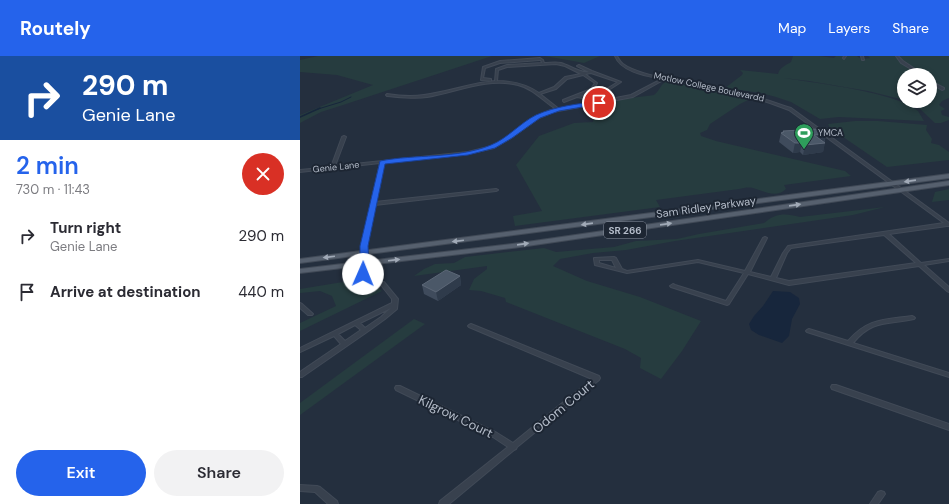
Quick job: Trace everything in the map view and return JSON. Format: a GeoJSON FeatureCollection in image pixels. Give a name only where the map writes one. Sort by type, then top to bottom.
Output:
{"type":"FeatureCollection","features":[{"type":"Feature","properties":{"kind":"main road","name":"Sam Ridley Parkway"},"geometry":{"type":"LineString","coordinates":[[300,261],[949,176]]}},
{"type":"Feature","properties":{"kind":"main road","name":"Sam Ridley Parkway"},"geometry":{"type":"LineString","coordinates":[[300,271],[520,245],[949,183]]}},
{"type":"Feature","properties":{"kind":"street","name":"Motlow College Boulevardd"},"geometry":{"type":"LineString","coordinates":[[616,56],[618,62],[628,68],[666,78],[770,100],[790,109],[948,224]]}},
{"type":"Feature","properties":{"kind":"street"},"geometry":{"type":"LineString","coordinates":[[862,56],[863,60]]}},
{"type":"Feature","properties":{"kind":"street"},"geometry":{"type":"LineString","coordinates":[[897,56],[902,62],[912,68]]}},
{"type":"Feature","properties":{"kind":"street"},"geometry":{"type":"LineString","coordinates":[[543,63],[540,59],[506,61],[484,68],[482,79],[530,88],[548,104],[558,109]]}},
{"type":"Feature","properties":{"kind":"street"},"geometry":{"type":"LineString","coordinates":[[496,81],[496,70],[500,68],[543,63],[562,64],[583,74],[596,83],[592,90],[564,101]]}},
{"type":"Feature","properties":{"kind":"street"},"geometry":{"type":"LineString","coordinates":[[577,96],[592,99],[621,83],[578,66]]}},
{"type":"Feature","properties":{"kind":"street"},"geometry":{"type":"LineString","coordinates":[[538,94],[555,88],[566,78],[591,72]]}},
{"type":"Feature","properties":{"kind":"street","name":"Genie Lane"},"geometry":{"type":"LineString","coordinates":[[300,171],[468,153],[493,147],[510,137],[538,116],[558,109],[624,98],[640,92],[666,78]]}},
{"type":"Feature","properties":{"kind":"street"},"geometry":{"type":"LineString","coordinates":[[387,95],[412,97],[428,96],[468,85],[496,81]]}},
{"type":"Feature","properties":{"kind":"street"},"geometry":{"type":"LineString","coordinates":[[937,86],[943,89]]}},
{"type":"Feature","properties":{"kind":"street"},"geometry":{"type":"LineString","coordinates":[[332,168],[344,137]]}},
{"type":"Feature","properties":{"kind":"street"},"geometry":{"type":"LineString","coordinates":[[300,375],[365,331],[394,309],[395,299],[382,283],[372,283],[365,279],[363,274],[365,264],[363,253],[382,163]]}},
{"type":"Feature","properties":{"kind":"street"},"geometry":{"type":"LineString","coordinates":[[373,204],[496,190]]}},
{"type":"Feature","properties":{"kind":"street"},"geometry":{"type":"LineString","coordinates":[[773,279],[785,253],[790,247],[948,224]]}},
{"type":"Feature","properties":{"kind":"street"},"geometry":{"type":"LineString","coordinates":[[885,233],[949,290]]}},
{"type":"Feature","properties":{"kind":"street"},"geometry":{"type":"LineString","coordinates":[[673,286],[727,303],[747,272],[766,238]]}},
{"type":"Feature","properties":{"kind":"street"},"geometry":{"type":"LineString","coordinates":[[620,270],[614,258],[596,259],[597,264],[627,272],[698,261],[789,283],[949,260]]}},
{"type":"Feature","properties":{"kind":"street"},"geometry":{"type":"LineString","coordinates":[[300,350],[395,304]]}},
{"type":"Feature","properties":{"kind":"street"},"geometry":{"type":"LineString","coordinates":[[300,305],[310,314]]}},
{"type":"Feature","properties":{"kind":"street"},"geometry":{"type":"LineString","coordinates":[[850,343],[856,334],[864,327],[874,323],[912,318]]}},
{"type":"Feature","properties":{"kind":"street"},"geometry":{"type":"LineString","coordinates":[[356,323],[365,331]]}},
{"type":"Feature","properties":{"kind":"street","name":"Odom Court"},"geometry":{"type":"LineString","coordinates":[[443,504],[598,378],[471,326]]}},
{"type":"Feature","properties":{"kind":"street"},"geometry":{"type":"LineString","coordinates":[[809,331],[949,375]]}},
{"type":"Feature","properties":{"kind":"street"},"geometry":{"type":"LineString","coordinates":[[334,334],[345,344]]}},
{"type":"Feature","properties":{"kind":"street"},"geometry":{"type":"LineString","coordinates":[[834,387],[949,427]]}},
{"type":"Feature","properties":{"kind":"street","name":"Kilgrow Court"},"geometry":{"type":"LineString","coordinates":[[398,388],[495,435],[514,447]]}},
{"type":"Feature","properties":{"kind":"street"},"geometry":{"type":"LineString","coordinates":[[300,488],[317,489],[334,504]]}},
{"type":"Feature","properties":{"kind":"street"},"geometry":{"type":"LineString","coordinates":[[874,504],[880,494]]}},
{"type":"Feature","properties":{"kind":"green space"},"geometry":{"type":"Polygon","coordinates":[[[318,56],[492,56],[321,112],[300,123],[300,115],[373,85],[337,75],[300,72],[300,60],[318,56]]]}},
{"type":"Feature","properties":{"kind":"green space"},"geometry":{"type":"Polygon","coordinates":[[[545,56],[600,56],[584,63],[545,56]]]}},
{"type":"Feature","properties":{"kind":"green space"},"geometry":{"type":"Polygon","coordinates":[[[793,56],[819,56],[834,58],[836,56],[857,56],[863,59],[870,58],[868,56],[896,56],[910,68],[897,68],[897,98],[868,91],[784,78],[854,89],[892,99],[897,101],[897,108],[913,108],[918,111],[924,121],[839,117],[820,119],[791,102],[776,97],[761,93],[725,88],[742,75],[743,73],[740,70],[778,74],[781,68],[791,62],[793,56]]]}},
{"type":"Feature","properties":{"kind":"green space"},"geometry":{"type":"Polygon","coordinates":[[[899,56],[949,56],[949,98],[942,101],[939,105],[945,109],[941,111],[942,115],[949,117],[949,120],[941,123],[935,123],[918,108],[937,108],[937,81],[941,83],[937,81],[937,68],[913,68],[904,62],[899,56]]]}},
{"type":"Feature","properties":{"kind":"green space"},"geometry":{"type":"Polygon","coordinates":[[[667,81],[757,100],[748,100],[740,104],[710,124],[707,130],[700,133],[701,136],[716,141],[845,171],[851,176],[784,185],[786,189],[782,192],[774,194],[753,188],[746,188],[656,200],[660,207],[515,226],[513,216],[542,211],[516,165],[539,136],[574,123],[593,122],[594,117],[585,111],[590,108],[618,100],[654,95],[667,81]]]}},
{"type":"Feature","properties":{"kind":"green space"},"geometry":{"type":"Polygon","coordinates":[[[855,121],[878,121],[927,125],[926,130],[932,139],[931,143],[939,145],[949,152],[949,160],[887,167],[830,128],[828,124],[855,121]]]}},
{"type":"Feature","properties":{"kind":"green space"},"geometry":{"type":"Polygon","coordinates":[[[949,189],[949,200],[932,202],[935,192],[949,189]]]}},
{"type":"Feature","properties":{"kind":"green space"},"geometry":{"type":"Polygon","coordinates":[[[885,207],[853,215],[560,259],[553,266],[587,281],[640,297],[701,321],[682,351],[661,379],[640,368],[641,358],[625,349],[506,302],[505,298],[481,291],[469,290],[474,279],[487,269],[487,266],[414,276],[435,264],[454,263],[465,257],[544,248],[556,252],[614,247],[636,241],[677,239],[764,223],[773,217],[781,215],[800,217],[885,207]]]}},
{"type":"Feature","properties":{"kind":"green space"},"geometry":{"type":"Polygon","coordinates":[[[372,281],[382,291],[300,331],[300,323],[336,306],[332,296],[320,291],[300,293],[300,289],[343,282],[372,281]]]}},
{"type":"Feature","properties":{"kind":"green space"},"geometry":{"type":"Polygon","coordinates":[[[414,319],[425,324],[300,415],[300,403],[414,319]]]}},
{"type":"Feature","properties":{"kind":"water"},"geometry":{"type":"Polygon","coordinates":[[[773,291],[790,292],[799,298],[800,304],[792,319],[789,336],[782,343],[759,335],[751,330],[749,324],[773,291]]]}},
{"type":"Feature","properties":{"kind":"building"},"geometry":{"type":"Polygon","coordinates":[[[819,129],[826,134],[814,135],[825,143],[805,145],[802,143],[795,143],[781,133],[784,132],[783,131],[819,129]]]}},
{"type":"Feature","properties":{"kind":"building"},"geometry":{"type":"Polygon","coordinates":[[[446,270],[460,276],[436,292],[422,285],[446,270]]]}},
{"type":"Feature","properties":{"kind":"waterway"},"geometry":{"type":"LineString","coordinates":[[318,109],[341,102],[351,97]]}},
{"type":"Feature","properties":{"kind":"waterway"},"geometry":{"type":"LineString","coordinates":[[300,117],[320,108]]}},
{"type":"Feature","properties":{"kind":"place","name":"YMCA"},"geometry":{"type":"Point","coordinates":[804,150]}},
{"type":"Feature","properties":{"kind":"route"},"geometry":{"type":"LineString","coordinates":[[363,274],[365,264],[363,253],[364,246],[382,163],[468,153],[493,147],[510,137],[538,116],[558,109],[599,103]]}}]}
